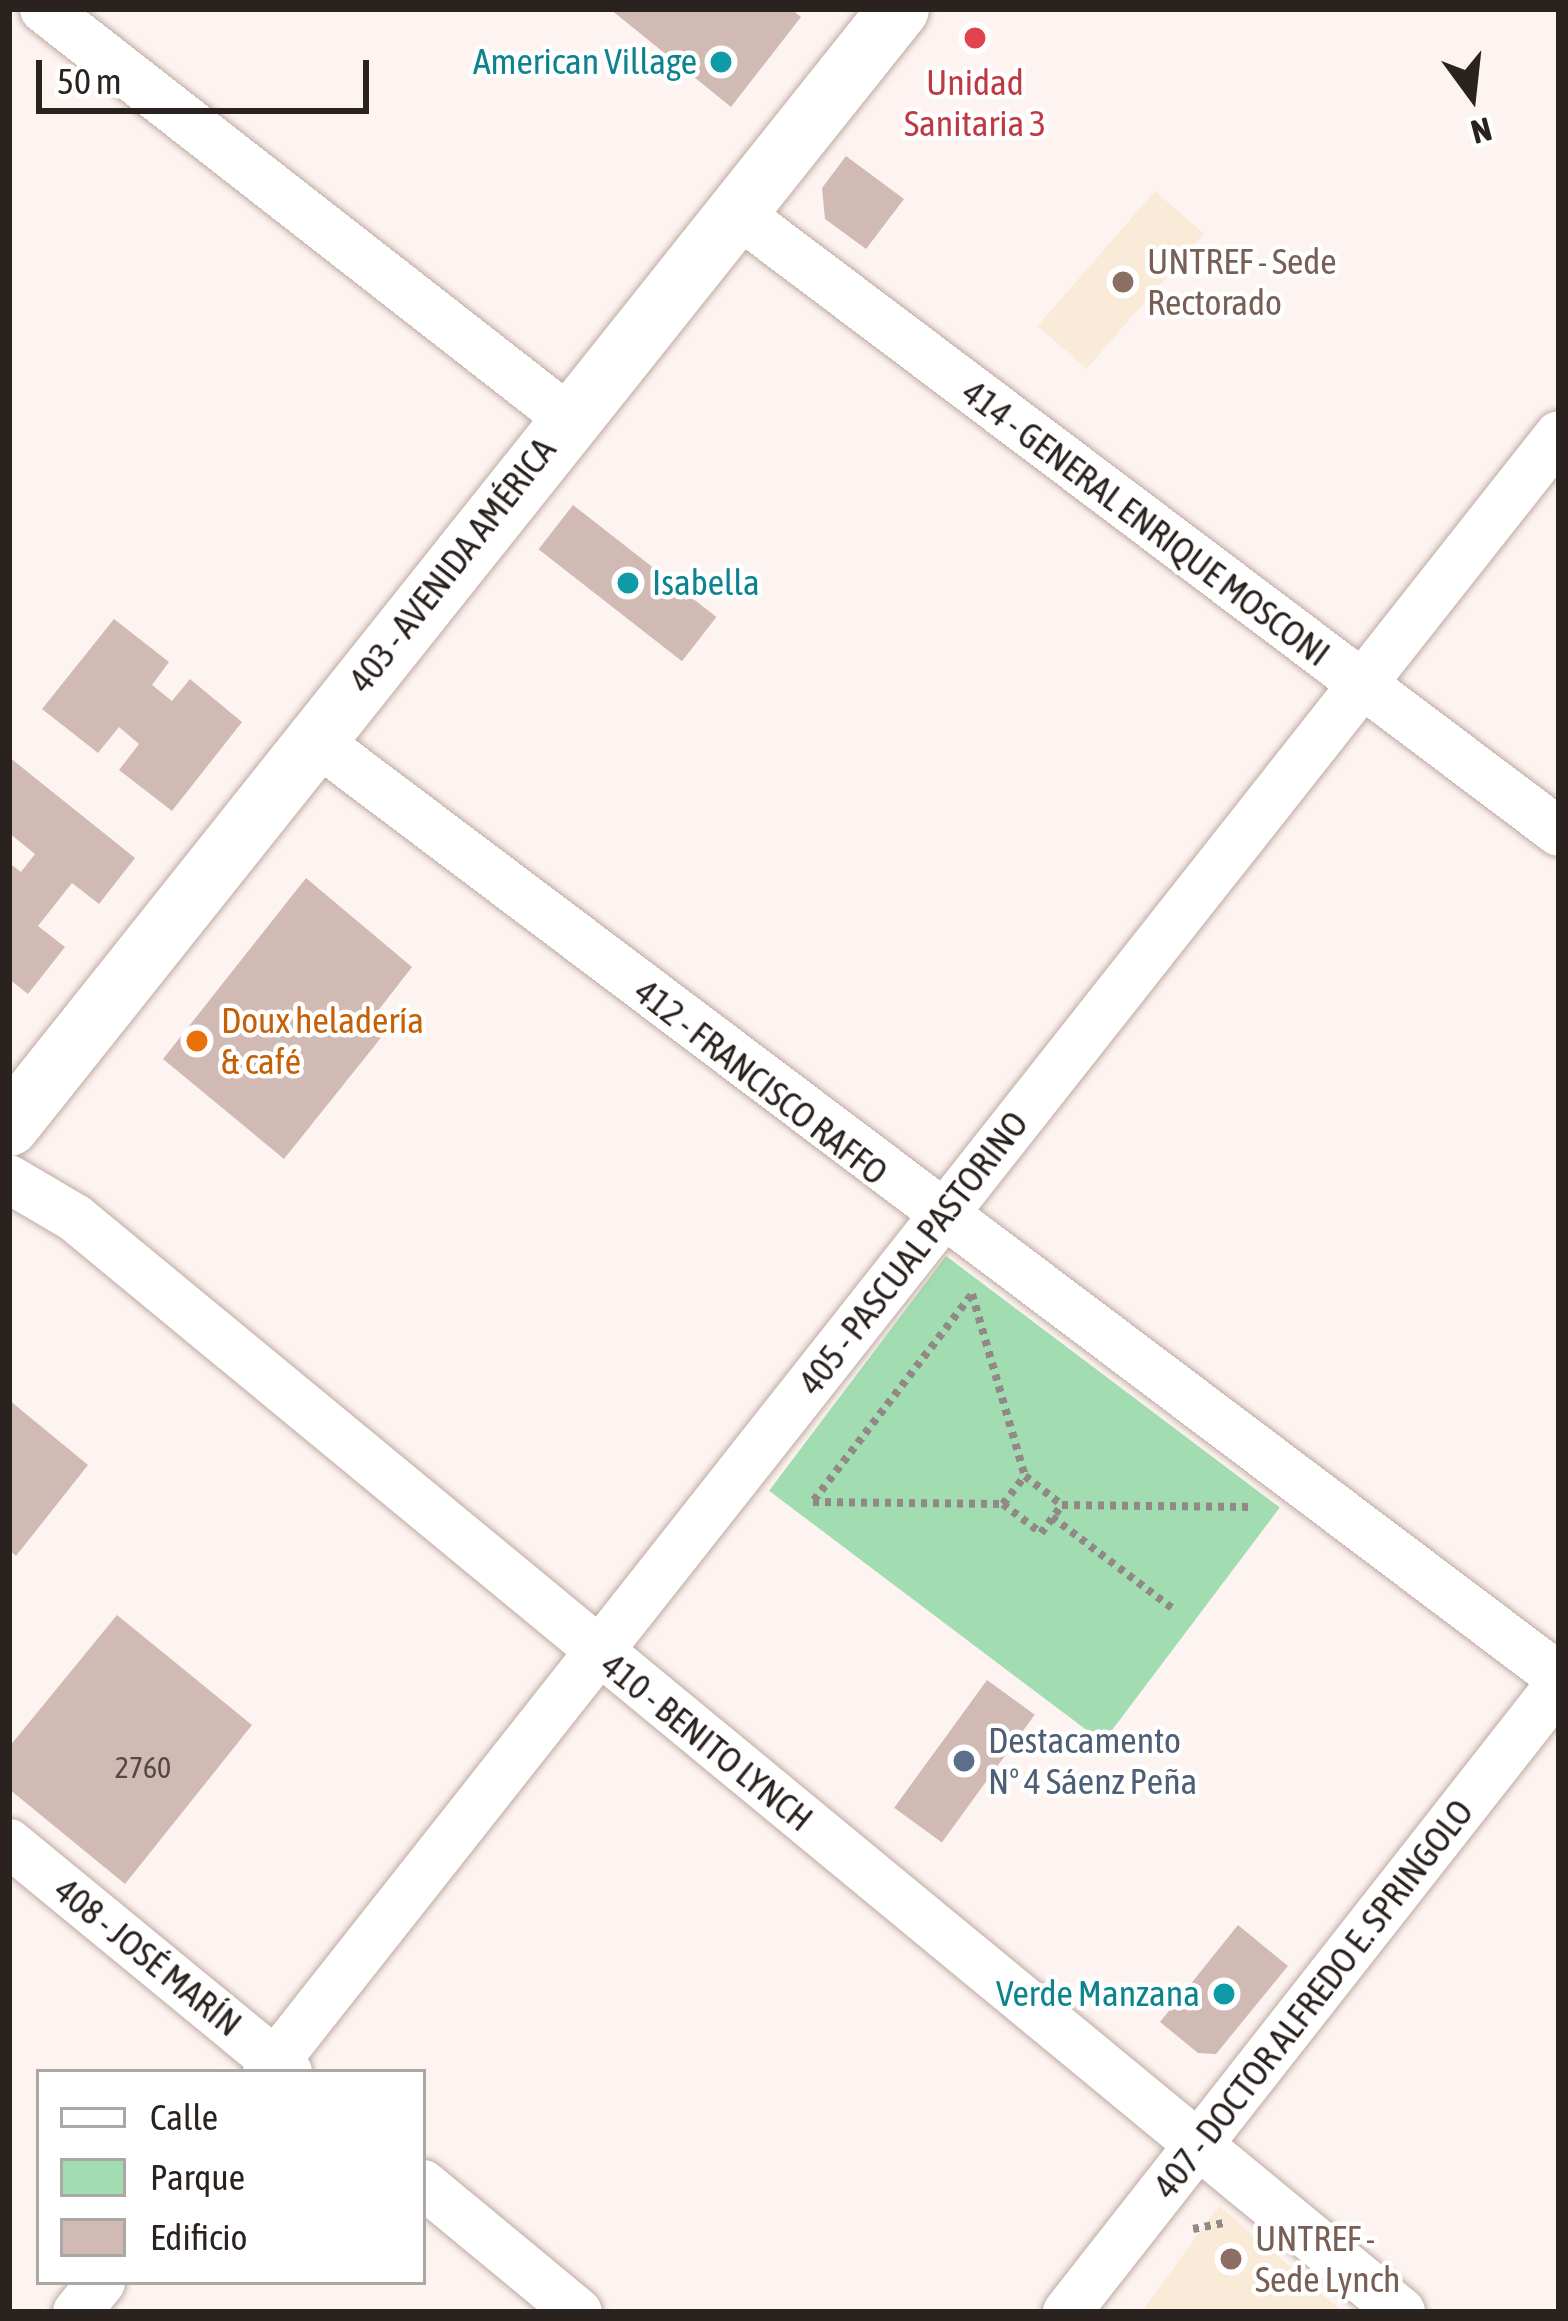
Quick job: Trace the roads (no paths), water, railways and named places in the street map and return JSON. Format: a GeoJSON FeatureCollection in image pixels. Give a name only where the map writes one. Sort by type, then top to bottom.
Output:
{"type":"FeatureCollection","features":[{"type":"Feature","properties":{"kind":"main road","name":"403 - AVENIDA AMÉRICA"},"geometry":{"type":"LineString","coordinates":[[9,1126],[568,418],[899,9]]}},
{"type":"Feature","properties":{"kind":"street"},"geometry":{"type":"LineString","coordinates":[[44,9],[568,418]]}},
{"type":"Feature","properties":{"kind":"street","name":"414 - GENERAL ENRIQUE MOSCONI"},"geometry":{"type":"LineString","coordinates":[[736,212],[1559,832]]}},
{"type":"Feature","properties":{"kind":"street","name":"405 - PASCUAL PASTORINO"},"geometry":{"type":"LineString","coordinates":[[277,2069],[598,1653],[1559,435]]}},
{"type":"Feature","properties":{"kind":"street","name":"412 - FRANCISCO RAFFO"},"geometry":{"type":"LineString","coordinates":[[314,739],[940,1220],[1559,1681]]}},
{"type":"Feature","properties":{"kind":"street","name":"410 - BENITO LYNCH"},"geometry":{"type":"LineString","coordinates":[[9,1179],[75,1218],[1401,2312]]}},
{"type":"Feature","properties":{"kind":"street","name":"407 - DOCTOR ALFREDO E. SPRINGOLO"},"geometry":{"type":"LineString","coordinates":[[1067,2312],[1559,1681]]}},
{"type":"Feature","properties":{"kind":"street","name":"408 - JOSÉ MARÍN"},"geometry":{"type":"LineString","coordinates":[[9,1843],[277,2069]]}},
{"type":"Feature","properties":{"kind":"street"},"geometry":{"type":"LineString","coordinates":[[426,2186],[578,2312]]}},
{"type":"Feature","properties":{"kind":"street"},"geometry":{"type":"LineString","coordinates":[[77,2312],[99,2285]]}},
{"type":"Feature","properties":{"kind":"place","name":"Unidad Sanitaria 3"},"geometry":{"type":"Point","coordinates":[975,38]}},
{"type":"Feature","properties":{"kind":"place","name":"American Village"},"geometry":{"type":"Point","coordinates":[721,62]}},
{"type":"Feature","properties":{"kind":"place","name":"UNTREF - Sede Rectorado"},"geometry":{"type":"Point","coordinates":[1123,282]}},
{"type":"Feature","properties":{"kind":"place","name":"Isabella"},"geometry":{"type":"Point","coordinates":[628,583]}},
{"type":"Feature","properties":{"kind":"place","name":"Doux heladería & café"},"geometry":{"type":"Point","coordinates":[197,1041]}},
{"type":"Feature","properties":{"kind":"place","name":"Destacamento N° 4 Sáenz Peña"},"geometry":{"type":"Point","coordinates":[964,1761]}},
{"type":"Feature","properties":{"kind":"place","name":"Verde Manzana"},"geometry":{"type":"Point","coordinates":[1224,1994]}},
{"type":"Feature","properties":{"kind":"place","name":"UNTREF - Sede Lynch"},"geometry":{"type":"Point","coordinates":[1231,2259]}}]}
